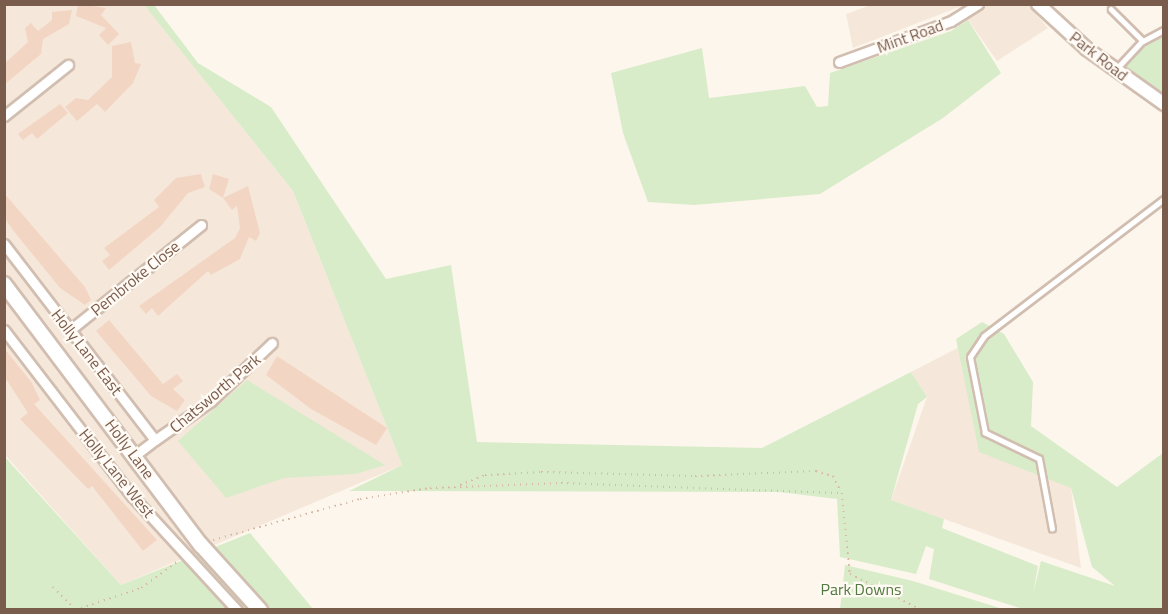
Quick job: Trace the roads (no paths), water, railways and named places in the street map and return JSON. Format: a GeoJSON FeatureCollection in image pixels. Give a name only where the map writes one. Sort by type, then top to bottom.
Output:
{"type":"FeatureCollection","features":[{"type":"Feature","properties":{"kind":"main road","name":"Holly Lane"},"geometry":{"type":"LineString","coordinates":[[4,284],[201,545],[258,608]]}},
{"type":"Feature","properties":{"kind":"street","name":"Mint Road"},"geometry":{"type":"LineString","coordinates":[[839,62],[951,21],[978,4]]}},
{"type":"Feature","properties":{"kind":"street","name":"Park Road"},"geometry":{"type":"LineString","coordinates":[[1038,4],[1116,70],[1164,104]]}},
{"type":"Feature","properties":{"kind":"street"},"geometry":{"type":"LineString","coordinates":[[4,116],[68,65]]}},
{"type":"Feature","properties":{"kind":"street","name":"Pembroke Close"},"geometry":{"type":"LineString","coordinates":[[70,330],[201,225]]}},
{"type":"Feature","properties":{"kind":"street","name":"Holly Lane East"},"geometry":{"type":"LineString","coordinates":[[4,244],[155,440]]}},
{"type":"Feature","properties":{"kind":"street","name":"Holly Lane West"},"geometry":{"type":"LineString","coordinates":[[4,330],[132,496],[239,609],[258,608]]}},
{"type":"Feature","properties":{"kind":"street","name":"Chatsworth Park"},"geometry":{"type":"LineString","coordinates":[[155,440],[211,401],[272,343]]}},
{"type":"Feature","properties":{"kind":"street"},"geometry":{"type":"LineString","coordinates":[[135,455],[155,440]]}},
{"type":"Feature","properties":{"kind":"lane"},"geometry":{"type":"LineString","coordinates":[[1111,9],[1143,41]]}},
{"type":"Feature","properties":{"kind":"lane"},"geometry":{"type":"LineString","coordinates":[[1116,70],[1143,41],[1164,30]]}},
{"type":"Feature","properties":{"kind":"lane"},"geometry":{"type":"LineString","coordinates":[[1052,528],[1039,459],[985,433],[970,357],[984,336],[1164,199]]}},
{"type":"Feature","properties":{"kind":"park label","name":"Park Downs"},"geometry":{"type":"Point","coordinates":[861,589]}}]}
